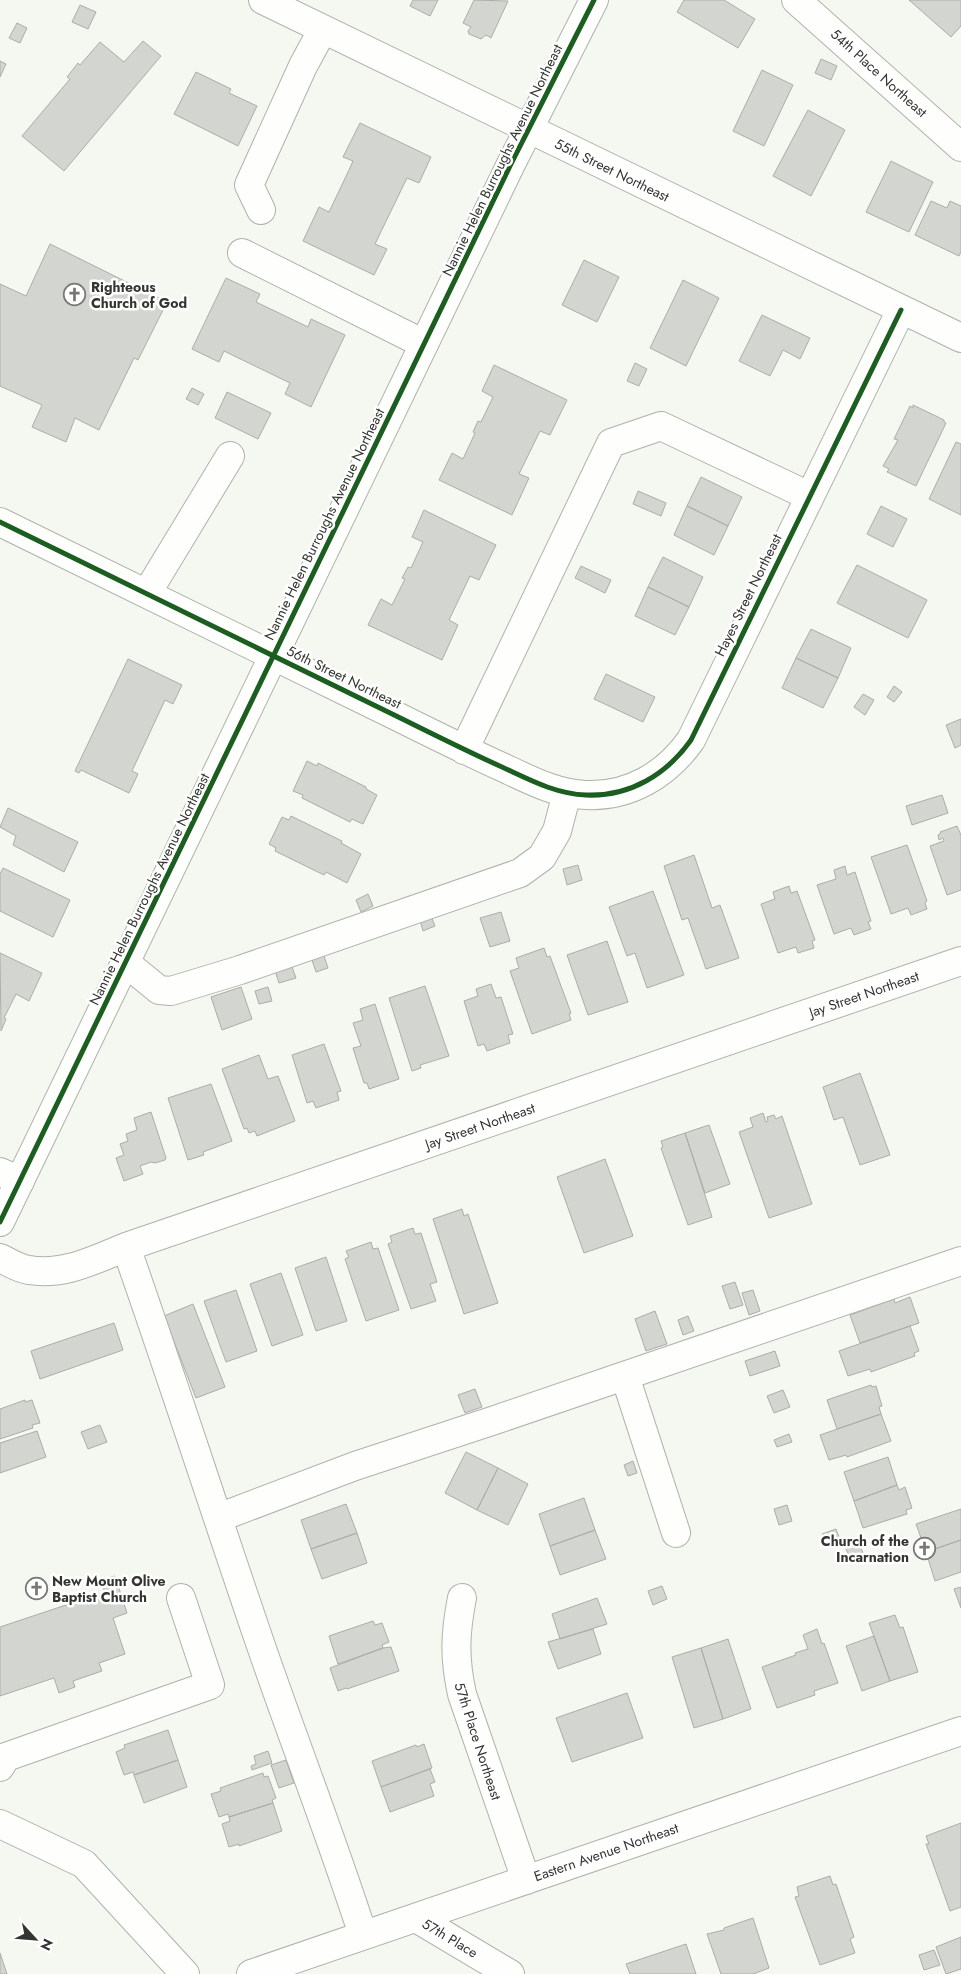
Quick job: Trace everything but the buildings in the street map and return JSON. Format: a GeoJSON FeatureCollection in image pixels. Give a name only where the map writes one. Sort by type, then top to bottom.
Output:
{"type":"FeatureCollection","features":[{"type":"Feature","properties":{"kind":"street","name":"55th Street Northeast"},"geometry":{"type":"LineString","coordinates":[[263,0],[961,338]]}},
{"type":"Feature","properties":{"kind":"street","name":"Nannie Helen Burroughs Avenue Northeast"},"geometry":{"type":"LineString","coordinates":[[0,1222],[10,1176],[126,963],[528,129],[594,0]]}},
{"type":"Feature","properties":{"kind":"street","name":"54th Place Northeast"},"geometry":{"type":"LineString","coordinates":[[796,0],[961,147]]}},
{"type":"Feature","properties":{"kind":"street"},"geometry":{"type":"LineString","coordinates":[[261,210],[249,185],[303,66],[323,29]]}},
{"type":"Feature","properties":{"kind":"street"},"geometry":{"type":"LineString","coordinates":[[242,253],[424,344]]}},
{"type":"Feature","properties":{"kind":"street","name":"Hayes Street Northeast"},"geometry":{"type":"LineString","coordinates":[[556,790],[587,796],[605,795],[629,789],[658,775],[680,755],[691,740],[900,310]]}},
{"type":"Feature","properties":{"kind":"street"},"geometry":{"type":"LineString","coordinates":[[464,750],[611,443],[661,426],[809,496]]}},
{"type":"Feature","properties":{"kind":"street"},"geometry":{"type":"LineString","coordinates":[[147,593],[230,456]]}},
{"type":"Feature","properties":{"kind":"street","name":"56th Street Northeast"},"geometry":{"type":"LineString","coordinates":[[0,522],[464,750],[556,790]]}},
{"type":"Feature","properties":{"kind":"street"},"geometry":{"type":"LineString","coordinates":[[126,963],[159,990],[171,991],[240,970],[520,873],[542,857],[557,831],[556,790]]}},
{"type":"Feature","properties":{"kind":"street","name":"Jay Street Northeast"},"geometry":{"type":"LineString","coordinates":[[0,1258],[27,1270],[54,1272],[76,1267],[126,1247],[961,961]]}},
{"type":"Feature","properties":{"kind":"street"},"geometry":{"type":"LineString","coordinates":[[126,1247],[160,1342],[286,1718],[334,1846],[363,1935]]}},
{"type":"Feature","properties":{"kind":"street"},"geometry":{"type":"LineString","coordinates":[[218,1518],[355,1466],[961,1261]]}},
{"type":"Feature","properties":{"kind":"street"},"geometry":{"type":"LineString","coordinates":[[625,1376],[676,1532]]}},
{"type":"Feature","properties":{"kind":"street"},"geometry":{"type":"LineString","coordinates":[[0,1768],[6,1757],[210,1685],[181,1598]]}},
{"type":"Feature","properties":{"kind":"street","name":"57th Place Northeast"},"geometry":{"type":"LineString","coordinates":[[462,1598],[455,1636],[458,1675],[462,1694],[526,1880]]}},
{"type":"Feature","properties":{"kind":"street","name":"Eastern Avenue Northeast"},"geometry":{"type":"LineString","coordinates":[[251,1974],[961,1731]]}},
{"type":"Feature","properties":{"kind":"street"},"geometry":{"type":"LineString","coordinates":[[0,1824],[84,1864],[185,1974]]}},
{"type":"Feature","properties":{"kind":"street","name":"57th Place"},"geometry":{"type":"LineString","coordinates":[[416,1918],[510,1974]]}},
{"type":"Feature","properties":{"kind":"cycle path"},"geometry":{"type":"LineString","coordinates":[[0,1222],[510,166],[594,0]]}},
{"type":"Feature","properties":{"kind":"cycle path"},"geometry":{"type":"LineString","coordinates":[[0,522],[457,746],[533,781],[575,794],[602,795],[618,792],[646,781],[659,773],[671,763],[691,740],[901,310]]}},
{"type":"Feature","properties":{"kind":"place","name":"Righteous Church of God"},"geometry":{"type":"Point","coordinates":[75,295]}},
{"type":"Feature","properties":{"kind":"place","name":"Church of the Incarnation"},"geometry":{"type":"Point","coordinates":[925,1549]}},
{"type":"Feature","properties":{"kind":"place","name":"New Mount Olive Baptist Church"},"geometry":{"type":"Point","coordinates":[36,1589]}}]}
